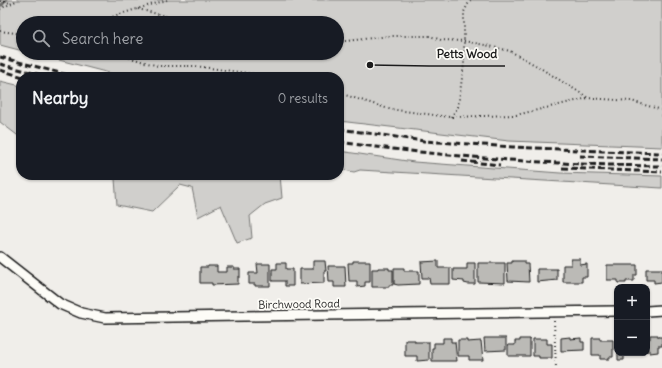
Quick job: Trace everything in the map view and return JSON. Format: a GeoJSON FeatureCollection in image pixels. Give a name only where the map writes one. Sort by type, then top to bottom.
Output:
{"type":"FeatureCollection","features":[{"type":"Feature","properties":{"kind":"street","name":"Birchwood Road"},"geometry":{"type":"LineString","coordinates":[[0,257],[60,304],[81,313],[106,318],[614,311]]}},
{"type":"Feature","properties":{"kind":"street"},"geometry":{"type":"LineString","coordinates":[[650,310],[662,310]]}},
{"type":"Feature","properties":{"kind":"path"},"geometry":{"type":"LineString","coordinates":[[0,9],[18,0]]}},
{"type":"Feature","properties":{"kind":"path"},"geometry":{"type":"LineString","coordinates":[[115,16],[166,0]]}},
{"type":"Feature","properties":{"kind":"path"},"geometry":{"type":"LineString","coordinates":[[451,118],[458,107],[460,95],[464,64],[464,12],[470,0]]}},
{"type":"Feature","properties":{"kind":"path"},"geometry":{"type":"LineString","coordinates":[[1,1],[12,3]]}},
{"type":"Feature","properties":{"kind":"path"},"geometry":{"type":"LineString","coordinates":[[137,9],[164,16]]}},
{"type":"Feature","properties":{"kind":"path"},"geometry":{"type":"LineString","coordinates":[[0,31],[16,33]]}},
{"type":"Feature","properties":{"kind":"path"},"geometry":{"type":"LineString","coordinates":[[344,41],[390,36],[430,36],[441,40],[464,41],[510,51],[588,98]]}},
{"type":"Feature","properties":{"kind":"path"},"geometry":{"type":"LineString","coordinates":[[138,60],[158,66],[195,66],[239,72]]}},
{"type":"Feature","properties":{"kind":"path"},"geometry":{"type":"LineString","coordinates":[[344,95],[389,109],[451,118],[516,114],[588,98],[631,102],[662,110]]}},
{"type":"Feature","properties":{"kind":"path"},"geometry":{"type":"LineString","coordinates":[[553,312],[556,368]]}},
{"type":"Feature","properties":{"kind":"shaded area"},"geometry":{"type":"Polygon","coordinates":[[[0,0],[662,0],[662,147],[509,141],[344,122],[344,72],[106,72],[59,60],[344,60],[344,16],[16,16],[16,49],[0,45],[0,0]]]}},
{"type":"Feature","properties":{"kind":"shaded area"},"geometry":{"type":"Polygon","coordinates":[[[0,81],[16,85],[16,134],[0,122],[0,81]]]}},
{"type":"Feature","properties":{"kind":"shaded area"},"geometry":{"type":"Polygon","coordinates":[[[344,152],[414,162],[560,173],[662,176],[662,188],[360,170],[354,172],[344,170],[344,152]]]}},
{"type":"Feature","properties":{"kind":"shaded area"},"geometry":{"type":"Polygon","coordinates":[[[115,180],[280,180],[282,198],[265,204],[250,216],[252,238],[237,243],[221,205],[198,217],[192,188],[180,185],[152,212],[117,205],[115,180]]]}},
{"type":"Feature","properties":{"kind":"building"},"geometry":{"type":"Polygon","coordinates":[[[571,259],[580,259],[580,265],[587,264],[587,277],[582,277],[582,282],[563,282],[563,265],[571,265],[571,259]]]}},
{"type":"Feature","properties":{"kind":"building"},"geometry":{"type":"Polygon","coordinates":[[[313,261],[325,261],[326,271],[324,271],[324,283],[300,284],[300,269],[313,269],[313,261]]]}},
{"type":"Feature","properties":{"kind":"building"},"geometry":{"type":"Polygon","coordinates":[[[353,261],[370,261],[370,282],[365,282],[365,286],[357,287],[357,281],[349,281],[348,263],[353,263],[353,261]]]}},
{"type":"Feature","properties":{"kind":"building"},"geometry":{"type":"Polygon","coordinates":[[[438,261],[438,268],[450,268],[450,284],[430,284],[429,278],[422,278],[421,262],[438,261]]]}},
{"type":"Feature","properties":{"kind":"building"},"geometry":{"type":"Polygon","coordinates":[[[512,261],[524,261],[524,264],[528,264],[529,282],[508,281],[507,263],[512,263],[512,261]]]}},
{"type":"Feature","properties":{"kind":"building"},"geometry":{"type":"Polygon","coordinates":[[[277,263],[286,263],[286,269],[293,269],[293,286],[285,286],[285,281],[272,281],[272,269],[277,269],[277,263]]]}},
{"type":"Feature","properties":{"kind":"building"},"geometry":{"type":"Polygon","coordinates":[[[467,263],[475,263],[475,284],[468,284],[464,283],[464,281],[453,280],[453,269],[467,269],[467,263]]]}},
{"type":"Feature","properties":{"kind":"building"},"geometry":{"type":"Polygon","coordinates":[[[478,263],[505,263],[505,283],[478,282],[478,263]]]}},
{"type":"Feature","properties":{"kind":"building"},"geometry":{"type":"Polygon","coordinates":[[[257,264],[270,264],[270,286],[255,286],[255,284],[249,284],[249,273],[258,273],[257,264]]]}},
{"type":"Feature","properties":{"kind":"building"},"geometry":{"type":"Polygon","coordinates":[[[607,265],[637,265],[637,275],[634,275],[634,281],[626,281],[626,283],[618,283],[618,280],[607,280],[607,265]]]}},
{"type":"Feature","properties":{"kind":"building"},"geometry":{"type":"Polygon","coordinates":[[[217,266],[217,272],[227,272],[227,267],[240,269],[238,284],[212,285],[212,283],[200,283],[200,267],[217,266]]]}},
{"type":"Feature","properties":{"kind":"building"},"geometry":{"type":"Polygon","coordinates":[[[328,266],[345,266],[346,287],[334,287],[334,282],[329,282],[328,266]]]}},
{"type":"Feature","properties":{"kind":"building"},"geometry":{"type":"Polygon","coordinates":[[[389,268],[389,270],[393,270],[393,285],[389,285],[389,287],[372,287],[372,269],[389,268]]]}},
{"type":"Feature","properties":{"kind":"building"},"geometry":{"type":"Polygon","coordinates":[[[394,268],[404,268],[404,271],[419,271],[419,284],[394,284],[394,268]]]}},
{"type":"Feature","properties":{"kind":"building"},"geometry":{"type":"Polygon","coordinates":[[[537,269],[557,269],[557,280],[537,282],[537,269]]]}},
{"type":"Feature","properties":{"kind":"building"},"geometry":{"type":"Polygon","coordinates":[[[646,269],[662,269],[662,282],[654,283],[654,280],[646,280],[646,269]]]}},
{"type":"Feature","properties":{"kind":"building"},"geometry":{"type":"Polygon","coordinates":[[[650,335],[658,335],[658,337],[662,337],[662,346],[658,346],[658,352],[650,353],[650,335]]]}},
{"type":"Feature","properties":{"kind":"building"},"geometry":{"type":"Polygon","coordinates":[[[570,337],[570,339],[581,338],[581,342],[584,342],[584,350],[561,351],[561,338],[570,337]]]}},
{"type":"Feature","properties":{"kind":"building"},"geometry":{"type":"Polygon","coordinates":[[[443,338],[451,338],[451,342],[455,342],[457,361],[432,361],[432,348],[434,348],[434,343],[443,343],[443,338]]]}},
{"type":"Feature","properties":{"kind":"building"},"geometry":{"type":"Polygon","coordinates":[[[484,338],[506,338],[506,350],[485,351],[484,338]]]}},
{"type":"Feature","properties":{"kind":"building"},"geometry":{"type":"Polygon","coordinates":[[[592,338],[600,338],[600,340],[613,340],[613,357],[609,357],[609,359],[600,359],[600,355],[592,355],[592,338]]]}},
{"type":"Feature","properties":{"kind":"building"},"geometry":{"type":"Polygon","coordinates":[[[520,339],[530,339],[530,356],[508,356],[508,345],[515,345],[515,341],[520,341],[520,339]]]}},
{"type":"Feature","properties":{"kind":"building"},"geometry":{"type":"Polygon","coordinates":[[[533,339],[547,339],[547,344],[552,344],[552,358],[539,358],[539,356],[533,356],[533,339]]]}},
{"type":"Feature","properties":{"kind":"building"},"geometry":{"type":"Polygon","coordinates":[[[405,340],[429,342],[429,360],[417,361],[417,356],[405,356],[405,340]]]}},
{"type":"Feature","properties":{"kind":"building"},"geometry":{"type":"Polygon","coordinates":[[[458,340],[467,340],[467,342],[481,341],[483,360],[469,360],[469,356],[458,356],[458,340]]]}},
{"type":"Feature","properties":{"kind":"building"},"geometry":{"type":"Polygon","coordinates":[[[618,356],[624,356],[624,360],[618,360],[618,356]]]}},
{"type":"Feature","properties":{"kind":"waterway"},"geometry":{"type":"LineString","coordinates":[[0,5],[2,5],[6,0]]}},
{"type":"Feature","properties":{"kind":"railway"},"geometry":{"type":"LineString","coordinates":[[0,57],[56,72]]}},
{"type":"Feature","properties":{"kind":"railway"},"geometry":{"type":"LineString","coordinates":[[0,64],[30,72]]}},
{"type":"Feature","properties":{"kind":"railway"},"geometry":{"type":"LineString","coordinates":[[0,70],[16,75]]}},
{"type":"Feature","properties":{"kind":"railway"},"geometry":{"type":"LineString","coordinates":[[344,130],[424,141],[513,147],[662,153]]}},
{"type":"Feature","properties":{"kind":"railway"},"geometry":{"type":"LineString","coordinates":[[344,143],[419,152],[500,159],[581,164],[662,166]]}},
{"type":"Feature","properties":{"kind":"railway"},"geometry":{"type":"LineString","coordinates":[[580,156],[662,159]]}},
{"type":"Feature","properties":{"kind":"railway"},"geometry":{"type":"LineString","coordinates":[[462,161],[500,165]]}},
{"type":"Feature","properties":{"kind":"railway"},"geometry":{"type":"LineString","coordinates":[[562,168],[662,172]]}},
{"type":"Feature","properties":{"kind":"place","name":"Petts Wood"},"geometry":{"type":"Point","coordinates":[370,65]}}]}
